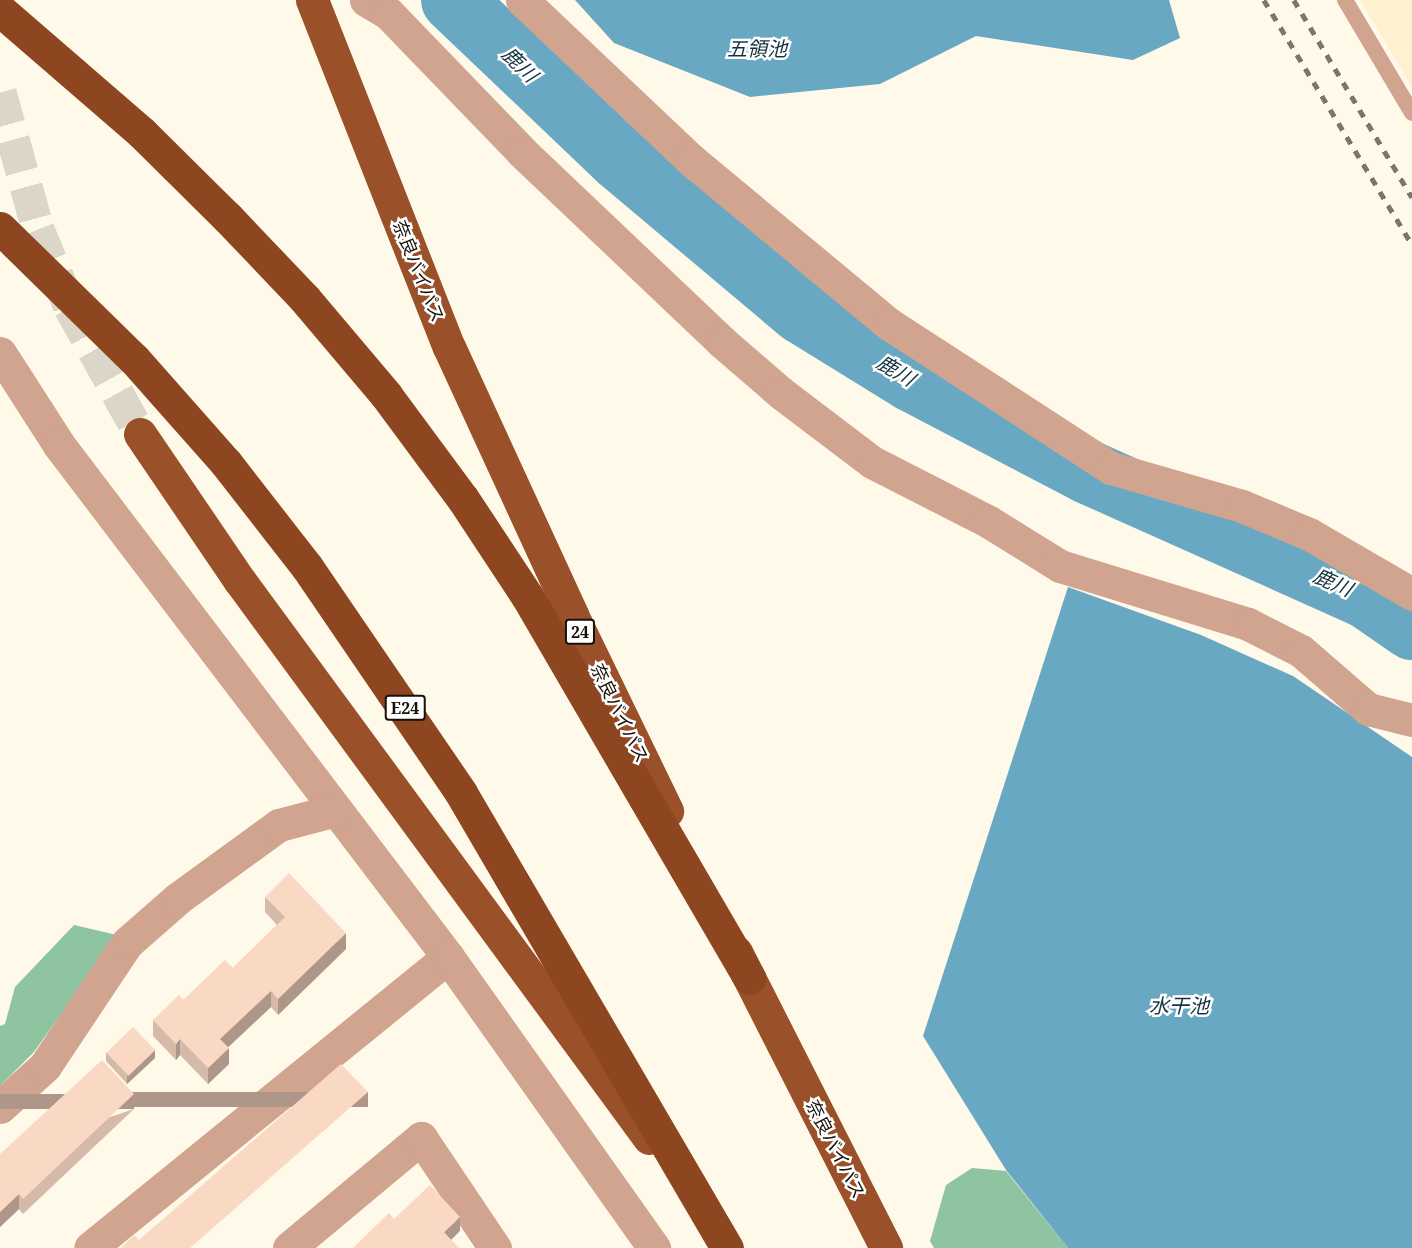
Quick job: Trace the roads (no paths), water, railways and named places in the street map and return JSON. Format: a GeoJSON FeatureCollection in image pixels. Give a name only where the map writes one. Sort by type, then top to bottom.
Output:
{"type":"FeatureCollection","features":[{"type":"Feature","properties":{"kind":"highway","name":"奈良バイパス"},"geometry":{"type":"LineString","coordinates":[[312,0],[449,347],[572,615],[749,978],[886,1248]]}},
{"type":"Feature","properties":{"kind":"highway"},"geometry":{"type":"LineString","coordinates":[[0,10],[142,133],[219,208],[305,299],[386,395],[463,498],[527,596],[749,978]]}},
{"type":"Feature","properties":{"kind":"highway","name":"E24"},"geometry":{"type":"LineString","coordinates":[[0,228],[134,359],[225,463],[307,567],[460,793],[726,1248]]}},
{"type":"Feature","properties":{"kind":"highway"},"geometry":{"type":"LineString","coordinates":[[140,434],[240,581],[726,1248]]}},
{"type":"Feature","properties":{"kind":"street"},"geometry":{"type":"LineString","coordinates":[[366,0],[388,13],[522,152],[722,342],[781,393],[873,462],[989,522],[1060,566],[1248,624],[1301,651],[1368,709],[1412,720]]}},
{"type":"Feature","properties":{"kind":"street"},"geometry":{"type":"LineString","coordinates":[[522,0],[690,159],[908,336],[1111,468],[1242,506],[1309,534],[1412,594]]}},
{"type":"Feature","properties":{"kind":"street"},"geometry":{"type":"LineString","coordinates":[[0,353],[58,445],[448,957],[654,1248]]}},
{"type":"Feature","properties":{"kind":"street"},"geometry":{"type":"LineString","coordinates":[[0,1107],[45,1066],[135,936],[177,899],[279,825],[336,810]]}},
{"type":"Feature","properties":{"kind":"street"},"geometry":{"type":"LineString","coordinates":[[90,1248],[448,957]]}},
{"type":"Feature","properties":{"kind":"street"},"geometry":{"type":"LineString","coordinates":[[289,1248],[421,1138],[495,1248]]}},
{"type":"Feature","properties":{"kind":"lane"},"geometry":{"type":"LineString","coordinates":[[1345,0],[1412,112]]}},
{"type":"Feature","properties":{"kind":"water","name":"五領池"},"geometry":{"type":"Polygon","coordinates":[[[575,0],[1169,0],[1180,38],[1133,60],[976,36],[880,84],[750,97],[614,43],[575,0]]]}},
{"type":"Feature","properties":{"kind":"water","name":"水干池"},"geometry":{"type":"Polygon","coordinates":[[[1068,587],[1201,635],[1293,676],[1412,757],[1412,1248],[1068,1248],[1006,1170],[923,1036],[1068,587]]]}},
{"type":"Feature","properties":{"kind":"waterway","name":"鹿川"},"geometry":{"type":"LineString","coordinates":[[453,0],[620,159],[802,312],[912,380],[1088,472],[1367,597],[1412,628]]}},
{"type":"Feature","properties":{"kind":"tunnel"},"geometry":{"type":"LineString","coordinates":[[0,92],[38,229],[70,307],[140,434]]}},
{"type":"Feature","properties":{"kind":"railway"},"geometry":{"type":"LineString","coordinates":[[1264,0],[1412,244]]}},
{"type":"Feature","properties":{"kind":"railway"},"geometry":{"type":"LineString","coordinates":[[1294,0],[1412,197]]}}]}
